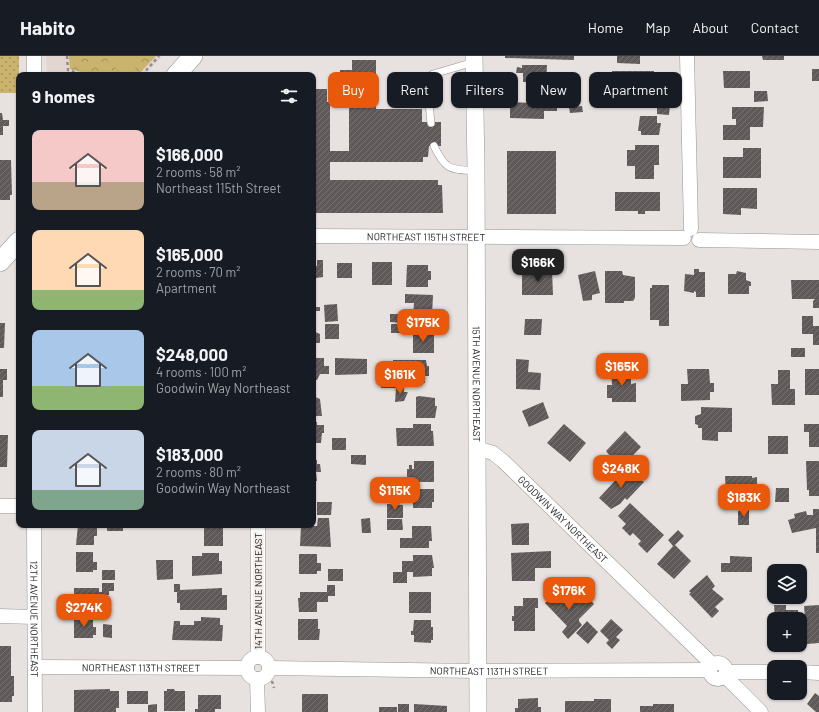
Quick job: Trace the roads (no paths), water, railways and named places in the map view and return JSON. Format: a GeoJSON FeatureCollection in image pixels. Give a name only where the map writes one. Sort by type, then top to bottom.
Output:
{"type":"FeatureCollection","features":[{"type":"Feature","properties":{"kind":"main road"},"geometry":{"type":"LineString","coordinates":[[179,72],[193,56]]}},
{"type":"Feature","properties":{"kind":"street"},"geometry":{"type":"LineString","coordinates":[[34,56],[34,72]]}},
{"type":"Feature","properties":{"kind":"street"},"geometry":{"type":"LineString","coordinates":[[687,56],[691,235]]}},
{"type":"Feature","properties":{"kind":"street","name":"15TH AVENUE NORTHEAST"},"geometry":{"type":"LineString","coordinates":[[474,59],[476,171],[478,712]]}},
{"type":"Feature","properties":{"kind":"street","name":"NORTHEAST 115TH STREET"},"geometry":{"type":"LineString","coordinates":[[316,236],[476,238],[691,235],[819,242]]}},
{"type":"Feature","properties":{"kind":"street","name":"GOODWIN WAY NORTHEAST"},"geometry":{"type":"LineString","coordinates":[[477,448],[493,453],[504,461],[711,667]]}},
{"type":"Feature","properties":{"kind":"street"},"geometry":{"type":"LineString","coordinates":[[0,506],[16,506]]}},
{"type":"Feature","properties":{"kind":"street","name":"12TH AVENUE NORTHEAST"},"geometry":{"type":"LineString","coordinates":[[34,528],[34,617],[36,667],[35,712]]}},
{"type":"Feature","properties":{"kind":"street","name":"14TH AVENUE NORTHEAST"},"geometry":{"type":"LineString","coordinates":[[258,528],[258,657]]}},
{"type":"Feature","properties":{"kind":"street"},"geometry":{"type":"LineString","coordinates":[[0,616],[34,617]]}},
{"type":"Feature","properties":{"kind":"street"},"geometry":{"type":"LineString","coordinates":[[258,657],[265,660],[270,675],[258,679],[249,675],[247,668],[250,661],[258,657]]}},
{"type":"Feature","properties":{"kind":"street","name":"NORTHEAST 113TH STREET"},"geometry":{"type":"LineString","coordinates":[[36,667],[247,668]]}},
{"type":"Feature","properties":{"kind":"street"},"geometry":{"type":"LineString","coordinates":[[711,667],[716,677],[726,674],[767,672]]}},
{"type":"Feature","properties":{"kind":"street","name":"NORTHEAST 113TH STREET"},"geometry":{"type":"LineString","coordinates":[[270,675],[711,667]]}},
{"type":"Feature","properties":{"kind":"street"},"geometry":{"type":"LineString","coordinates":[[807,672],[819,673]]}},
{"type":"Feature","properties":{"kind":"street"},"geometry":{"type":"LineString","coordinates":[[726,674],[761,712]]}},
{"type":"Feature","properties":{"kind":"street"},"geometry":{"type":"LineString","coordinates":[[258,679],[258,712]]}},
{"type":"Feature","properties":{"kind":"lane"},"geometry":{"type":"LineString","coordinates":[[431,123],[426,83],[428,77],[474,59]]}},
{"type":"Feature","properties":{"kind":"lane"},"geometry":{"type":"LineString","coordinates":[[434,146],[441,161],[447,167],[476,171]]}}]}
